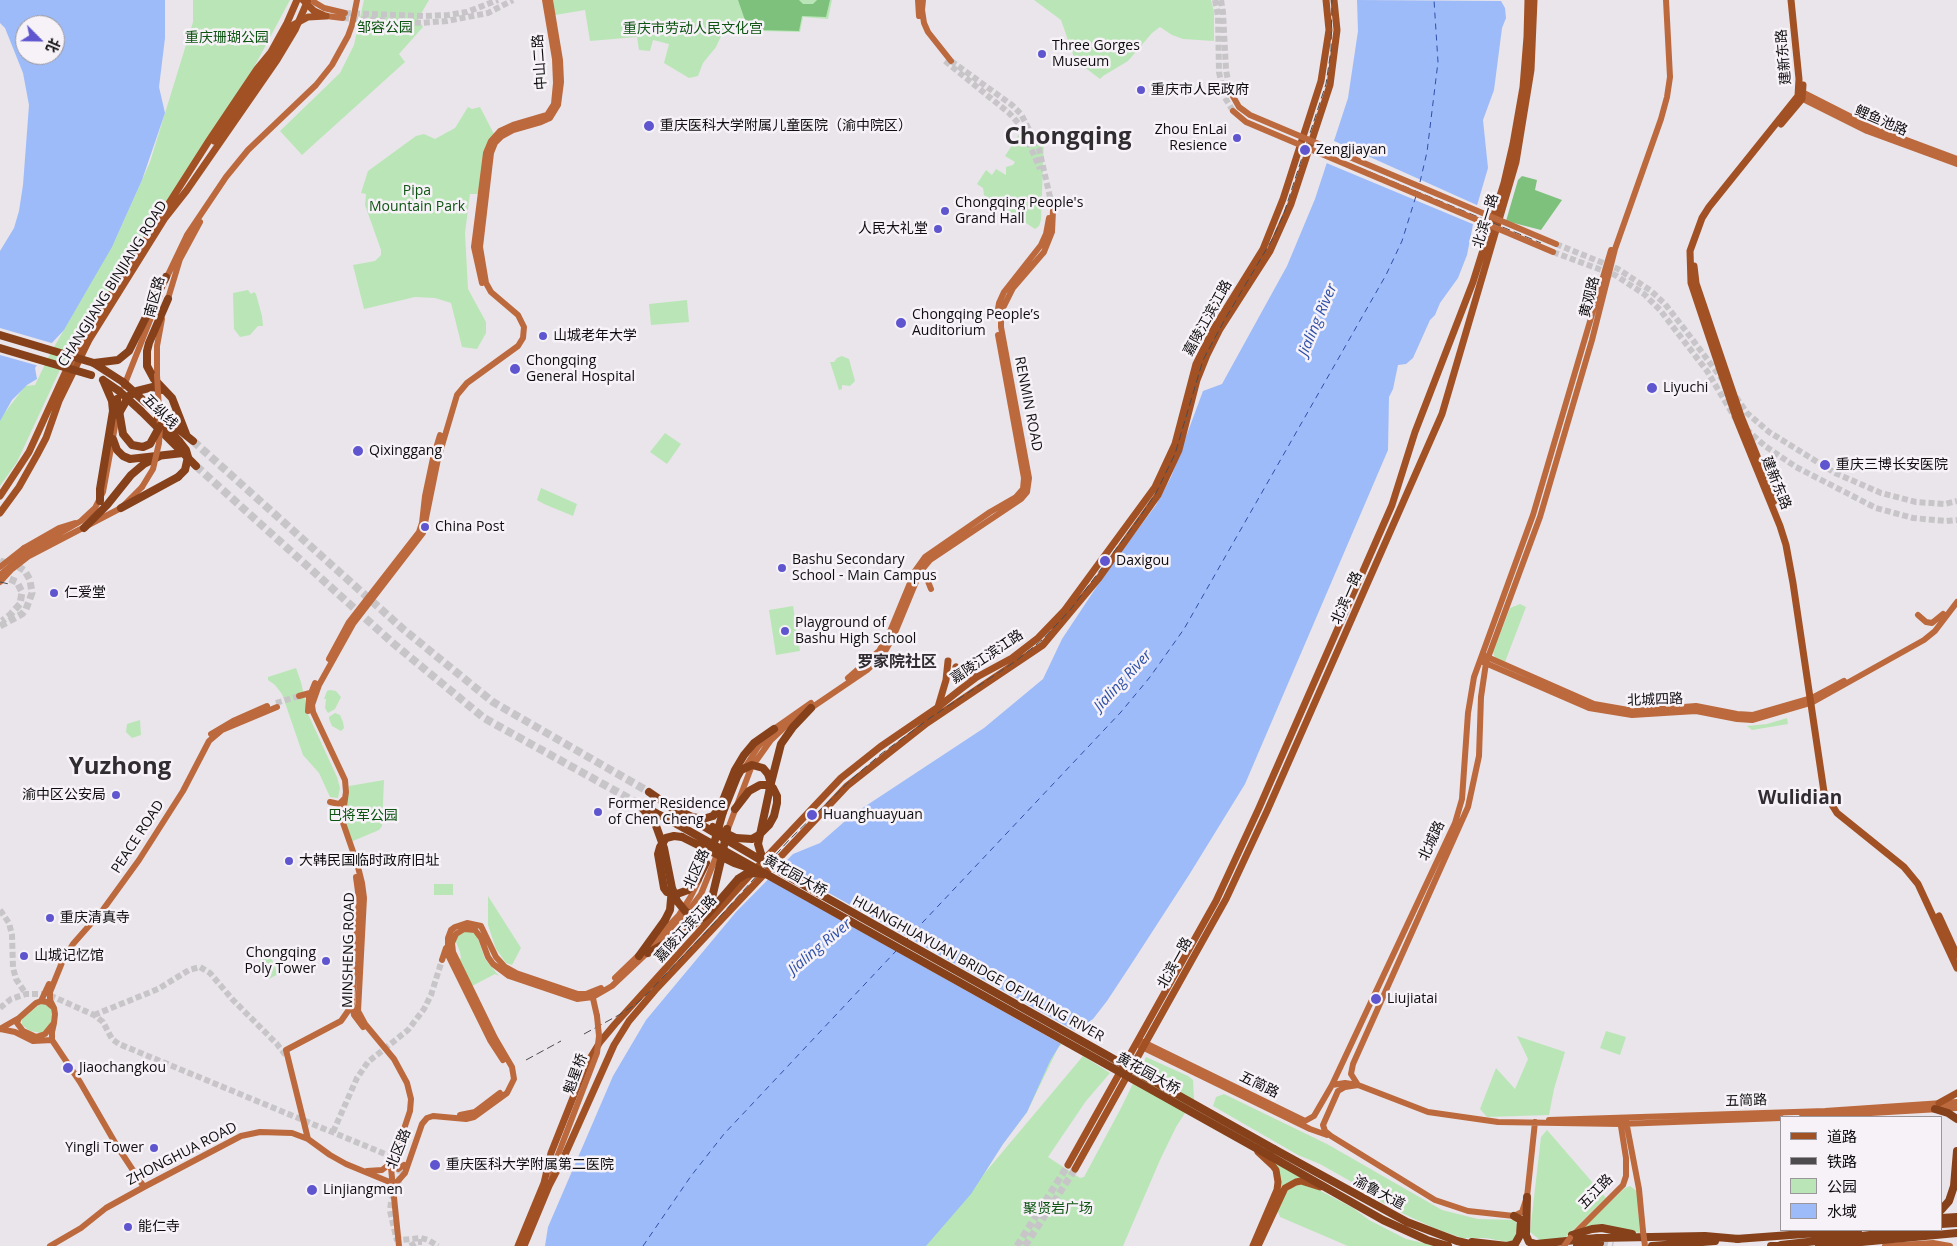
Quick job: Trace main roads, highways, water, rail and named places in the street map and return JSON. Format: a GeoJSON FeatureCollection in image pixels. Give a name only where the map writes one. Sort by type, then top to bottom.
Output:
{"type":"FeatureCollection","features":[{"type":"Feature","properties":{"kind":"highway"},"geometry":{"type":"LineString","coordinates":[[0,335],[94,363],[118,360],[130,351],[166,277]]}},
{"type":"Feature","properties":{"kind":"highway"},"geometry":{"type":"LineString","coordinates":[[168,299],[151,336],[146,359],[150,373],[172,398],[177,407],[186,434]]}},
{"type":"Feature","properties":{"kind":"highway","name":"五纵线"},"geometry":{"type":"LineString","coordinates":[[0,348],[91,375],[119,390],[196,466]]}},
{"type":"Feature","properties":{"kind":"highway","name":"五纵线"},"geometry":{"type":"LineString","coordinates":[[94,363],[123,382],[193,441]]}},
{"type":"Feature","properties":{"kind":"highway"},"geometry":{"type":"LineString","coordinates":[[102,380],[117,399],[123,434],[132,445],[144,447],[150,444],[160,426]]}},
{"type":"Feature","properties":{"kind":"highway"},"geometry":{"type":"LineString","coordinates":[[100,501],[100,489],[113,411],[112,401],[102,380]]}},
{"type":"Feature","properties":{"kind":"highway"},"geometry":{"type":"LineString","coordinates":[[116,418],[129,396],[137,390],[153,386],[164,390]]}},
{"type":"Feature","properties":{"kind":"highway"},"geometry":{"type":"LineString","coordinates":[[121,508],[178,477],[185,470],[188,457],[186,450],[145,402]]}},
{"type":"Feature","properties":{"kind":"highway"},"geometry":{"type":"LineString","coordinates":[[113,440],[117,450],[123,456],[130,459],[183,453]]}},
{"type":"Feature","properties":{"kind":"highway"},"geometry":{"type":"LineString","coordinates":[[82,525],[107,505],[131,475],[144,464],[160,456]]}},
{"type":"Feature","properties":{"kind":"highway"},"geometry":{"type":"LineString","coordinates":[[793,879],[764,858],[759,850],[758,838],[779,751],[789,731],[812,708]]}},
{"type":"Feature","properties":{"kind":"highway"},"geometry":{"type":"LineString","coordinates":[[692,817],[703,819],[717,813],[735,770],[749,748],[774,729]]}},
{"type":"Feature","properties":{"kind":"highway"},"geometry":{"type":"LineString","coordinates":[[715,840],[723,812],[737,777],[744,768],[752,765],[763,768],[768,774],[771,783]]}},
{"type":"Feature","properties":{"kind":"highway"},"geometry":{"type":"LineString","coordinates":[[681,813],[736,838],[752,839],[760,835],[774,816],[777,803],[773,788],[766,785],[754,787],[735,809]]}},
{"type":"Feature","properties":{"kind":"highway","name":"HUANGHUAYUAN BRIDGE OF JIALING RIVER"},"geometry":{"type":"LineString","coordinates":[[649,792],[672,808],[793,879],[1271,1155]]}},
{"type":"Feature","properties":{"kind":"highway","name":"黄花园大桥"},"geometry":{"type":"LineString","coordinates":[[672,888],[664,848],[655,823],[639,804],[1254,1148],[1271,1155]]}},
{"type":"Feature","properties":{"kind":"highway"},"geometry":{"type":"LineString","coordinates":[[672,888],[677,901],[686,912],[691,914],[701,913],[707,909],[711,902],[728,829]]}},
{"type":"Feature","properties":{"kind":"highway"},"geometry":{"type":"LineString","coordinates":[[706,863],[698,879],[688,890],[677,894],[667,892],[664,888],[658,854],[666,838],[674,836],[682,837],[734,863],[768,875]]}},
{"type":"Feature","properties":{"kind":"highway"},"geometry":{"type":"LineString","coordinates":[[648,953],[707,915],[738,879],[746,874],[768,875]]}},
{"type":"Feature","properties":{"kind":"highway"},"geometry":{"type":"LineString","coordinates":[[639,956],[670,910],[672,888]]}},
{"type":"Feature","properties":{"kind":"highway"},"geometry":{"type":"LineString","coordinates":[[1937,1106],[1957,1119]]}},
{"type":"Feature","properties":{"kind":"highway"},"geometry":{"type":"LineString","coordinates":[[1942,1209],[1952,1195],[1956,1176],[1957,1151]]}},
{"type":"Feature","properties":{"kind":"highway","name":"渝鲁大道"},"geometry":{"type":"LineString","coordinates":[[1271,1155],[1404,1230],[1448,1246]]}},
{"type":"Feature","properties":{"kind":"highway","name":"渝鲁大道"},"geometry":{"type":"LineString","coordinates":[[1271,1155],[1428,1231],[1478,1246]]}},
{"type":"Feature","properties":{"kind":"highway"},"geometry":{"type":"LineString","coordinates":[[1527,1197],[1526,1235],[1532,1244],[1596,1238],[1705,1236],[1739,1238]]}},
{"type":"Feature","properties":{"kind":"highway"},"geometry":{"type":"LineString","coordinates":[[1457,1241],[1507,1246],[1516,1244],[1520,1235],[1520,1220],[1514,1216]]}},
{"type":"Feature","properties":{"kind":"highway"},"geometry":{"type":"LineString","coordinates":[[1942,1218],[1957,1217]]}},
{"type":"Feature","properties":{"kind":"highway"},"geometry":{"type":"LineString","coordinates":[[1942,1224],[1957,1222]]}},
{"type":"Feature","properties":{"kind":"highway"},"geometry":{"type":"LineString","coordinates":[[1571,1237],[1592,1228],[1602,1228],[1651,1237]]}},
{"type":"Feature","properties":{"kind":"highway"},"geometry":{"type":"LineString","coordinates":[[1942,1230],[1957,1228]]}},
{"type":"Feature","properties":{"kind":"highway"},"geometry":{"type":"LineString","coordinates":[[1652,1246],[1828,1231]]}},
{"type":"Feature","properties":{"kind":"highway"},"geometry":{"type":"LineString","coordinates":[[1770,1246],[1925,1231]]}},
{"type":"Feature","properties":{"kind":"highway"},"geometry":{"type":"LineString","coordinates":[[1819,1246],[1886,1244],[1957,1233]]}},
{"type":"Feature","properties":{"kind":"highway"},"geometry":{"type":"LineString","coordinates":[[1577,1246],[1600,1243]]}},
{"type":"Feature","properties":{"kind":"highway"},"geometry":{"type":"LineString","coordinates":[[1781,1245],[1791,1246]]}},
{"type":"Feature","properties":{"kind":"main road"},"geometry":{"type":"LineString","coordinates":[[257,69],[270,47],[291,0]]}},
{"type":"Feature","properties":{"kind":"main road","name":"CHANGJIANG BINJIANG ROAD"},"geometry":{"type":"LineString","coordinates":[[0,513],[19,487],[46,438],[56,399],[83,338],[279,38],[297,0]]}},
{"type":"Feature","properties":{"kind":"main road"},"geometry":{"type":"LineString","coordinates":[[303,0],[314,11],[326,16]]}},
{"type":"Feature","properties":{"kind":"main road","name":"南区路"},"geometry":{"type":"LineString","coordinates":[[0,582],[29,556],[82,525],[100,501],[120,398],[126,378],[166,277],[187,235],[237,163],[258,139],[316,85],[332,65],[348,36],[359,0]]}},
{"type":"Feature","properties":{"kind":"main road","name":"南区路"},"geometry":{"type":"LineString","coordinates":[[0,575],[27,552],[121,508],[142,487],[153,469],[160,426],[157,346],[174,274],[184,248],[229,179],[261,142],[318,88],[335,68],[348,48],[356,26],[359,0]]}},
{"type":"Feature","properties":{"kind":"main road","name":"中山二路"},"geometry":{"type":"LineString","coordinates":[[522,336],[519,322],[514,315],[488,295],[483,286],[474,247],[486,152],[492,140],[500,131],[546,115],[554,104],[556,83],[555,59],[545,0]]}},
{"type":"Feature","properties":{"kind":"main road","name":"中山二路"},"geometry":{"type":"LineString","coordinates":[[522,336],[524,328],[518,315],[491,292],[486,283],[480,247],[491,153],[495,143],[502,136],[513,130],[550,118],[558,105],[561,82],[560,60],[550,0]]}},
{"type":"Feature","properties":{"kind":"main road"},"geometry":{"type":"LineString","coordinates":[[918,0],[917,7],[921,26],[926,37],[948,61],[924,23],[923,0]]}},
{"type":"Feature","properties":{"kind":"main road","name":"嘉陵江滨江路"},"geometry":{"type":"LineString","coordinates":[[518,1246],[544,1183],[551,1153],[586,1065],[600,1042],[615,1024],[841,778],[880,747],[937,708],[977,677],[1012,658],[1038,638],[1064,611],[1155,487],[1175,444],[1196,364],[1214,328],[1263,249],[1283,199],[1322,81],[1329,30],[1326,0]]}},
{"type":"Feature","properties":{"kind":"main road","name":"嘉陵江滨江路"},"geometry":{"type":"LineString","coordinates":[[524,1246],[550,1183],[563,1159],[614,1044],[629,1022],[657,988],[847,786],[927,724],[1042,645],[1099,578],[1153,502],[1172,469],[1179,450],[1197,380],[1207,355],[1220,329],[1270,251],[1291,204],[1330,85],[1337,30],[1334,0]]}},
{"type":"Feature","properties":{"kind":"main road","name":"北滨一路"},"geometry":{"type":"LineString","coordinates":[[1528,0],[1523,87],[1504,183],[1473,282],[1415,432],[1392,505],[1216,901],[1136,1041],[1071,1167],[1144,1045],[1226,899],[1267,811],[1442,414],[1510,186],[1518,153],[1530,78],[1534,0]]}},
{"type":"Feature","properties":{"kind":"main road","name":"黄观路"},"geometry":{"type":"LineString","coordinates":[[1504,593],[1533,515],[1601,281],[1664,98],[1667,78],[1664,0]]}},
{"type":"Feature","properties":{"kind":"main road","name":"黄观路"},"geometry":{"type":"LineString","coordinates":[[1511,596],[1540,517],[1592,340],[1615,249],[1667,97],[1670,77],[1664,0]]}},
{"type":"Feature","properties":{"kind":"main road","name":"建新东路"},"geometry":{"type":"LineString","coordinates":[[1791,0],[1801,95]]}},
{"type":"Feature","properties":{"kind":"main road","name":"建新东路"},"geometry":{"type":"LineString","coordinates":[[1796,0],[1801,95],[1712,208],[1696,243],[1694,262],[1696,283],[1738,407],[1791,545],[1798,581],[1811,701],[1824,792],[1844,820],[1911,875],[1923,892],[1957,968]]}},
{"type":"Feature","properties":{"kind":"main road"},"geometry":{"type":"LineString","coordinates":[[165,218],[214,141],[293,25],[308,17],[344,15],[324,8],[312,1]]}},
{"type":"Feature","properties":{"kind":"main road","name":"CHANGJIANG BINJIANG ROAD"},"geometry":{"type":"LineString","coordinates":[[0,496],[29,452],[89,340],[165,218],[187,190],[278,60],[312,1]]}},
{"type":"Feature","properties":{"kind":"main road"},"geometry":{"type":"LineString","coordinates":[[1230,90],[1239,107],[1250,115],[1556,244]]}},
{"type":"Feature","properties":{"kind":"main road","name":"鲤鱼池路"},"geometry":{"type":"LineString","coordinates":[[1801,95],[1869,126],[1957,158]]}},
{"type":"Feature","properties":{"kind":"main road","name":"鲤鱼池路"},"geometry":{"type":"LineString","coordinates":[[1801,95],[1867,130],[1957,164]]}},
{"type":"Feature","properties":{"kind":"main road"},"geometry":{"type":"LineString","coordinates":[[1233,111],[1246,122],[1552,252]]}},
{"type":"Feature","properties":{"kind":"main road","name":"RENMIN ROAD"},"geometry":{"type":"LineString","coordinates":[[922,569],[936,555],[1021,499],[1028,490],[1029,478],[1001,327],[1001,312],[1013,288],[1044,252],[1052,232],[1051,210],[1041,245],[1008,286],[999,303],[997,312],[997,329],[1003,369],[1024,486],[1016,497],[990,512],[925,557]]}},
{"type":"Feature","properties":{"kind":"main road"},"geometry":{"type":"LineString","coordinates":[[340,820],[342,782],[309,714],[311,696],[353,624],[423,533],[438,459],[457,395],[472,379],[520,345],[522,336]]}},
{"type":"Feature","properties":{"kind":"main road"},"geometry":{"type":"LineString","coordinates":[[0,503],[32,453],[56,399]]}},
{"type":"Feature","properties":{"kind":"main road"},"geometry":{"type":"LineString","coordinates":[[0,507],[17,485],[35,454],[56,399]]}},
{"type":"Feature","properties":{"kind":"main road"},"geometry":{"type":"LineString","coordinates":[[0,567],[24,548],[59,528],[82,525]]}},
{"type":"Feature","properties":{"kind":"main road","name":"北区路"},"geometry":{"type":"LineString","coordinates":[[592,995],[609,983],[669,927],[686,904],[706,863],[744,768],[758,746],[774,729],[844,682],[879,651],[889,634],[912,580],[925,557]]}},
{"type":"Feature","properties":{"kind":"main road"},"geometry":{"type":"LineString","coordinates":[[912,580],[922,569],[931,589]]}},
{"type":"Feature","properties":{"kind":"main road","name":"北区路"},"geometry":{"type":"LineString","coordinates":[[592,995],[612,986],[686,914],[701,894],[751,768],[764,748],[783,728],[867,670],[882,655],[894,635],[922,569]]}},
{"type":"Feature","properties":{"kind":"main road","name":"北城路"},"geometry":{"type":"LineString","coordinates":[[1358,1085],[1351,1074],[1353,1064],[1468,807],[1479,756],[1484,659],[1504,593]]}},
{"type":"Feature","properties":{"kind":"main road","name":"北城路"},"geometry":{"type":"LineString","coordinates":[[1332,1085],[1455,823],[1462,799],[1470,696],[1511,596]]}},
{"type":"Feature","properties":{"kind":"main road"},"geometry":{"type":"LineString","coordinates":[[1811,701],[1926,635],[1957,596]]}},
{"type":"Feature","properties":{"kind":"main road"},"geometry":{"type":"LineString","coordinates":[[1811,701],[1928,638],[1957,602]]}},
{"type":"Feature","properties":{"kind":"main road"},"geometry":{"type":"LineString","coordinates":[[1918,615],[1926,622],[1932,623],[1943,614]]}},
{"type":"Feature","properties":{"kind":"main road","name":"北城四路"},"geometry":{"type":"LineString","coordinates":[[1484,659],[1594,704],[1623,710],[1696,706],[1737,714],[1753,715],[1811,701]]}},
{"type":"Feature","properties":{"kind":"main road"},"geometry":{"type":"LineString","coordinates":[[937,708],[946,680],[948,661]]}},
{"type":"Feature","properties":{"kind":"main road"},"geometry":{"type":"LineString","coordinates":[[956,667],[963,675],[977,677]]}},
{"type":"Feature","properties":{"kind":"main road"},"geometry":{"type":"LineString","coordinates":[[299,698],[311,696]]}},
{"type":"Feature","properties":{"kind":"main road","name":"建新东路"},"geometry":{"type":"LineString","coordinates":[[1811,701],[1828,791],[1831,798],[1847,817],[1899,857],[1914,872],[1927,890],[1957,955]]}},
{"type":"Feature","properties":{"kind":"main road","name":"PEACE ROAD"},"geometry":{"type":"LineString","coordinates":[[41,1001],[64,952],[97,912],[145,844],[185,781],[205,739],[219,728],[277,705],[222,730],[209,741],[183,791],[139,860],[102,911],[73,944],[63,960],[50,992],[50,1000],[54,1008]]}},
{"type":"Feature","properties":{"kind":"main road"},"geometry":{"type":"LineString","coordinates":[[329,800],[338,801],[342,799]]}},
{"type":"Feature","properties":{"kind":"main road","name":"MINSHENG ROAD"},"geometry":{"type":"LineString","coordinates":[[308,1139],[286,1050],[341,1020],[352,1004],[358,891],[353,864],[345,846],[340,820]]}},
{"type":"Feature","properties":{"kind":"main road","name":"MINSHENG ROAD"},"geometry":{"type":"LineString","coordinates":[[340,820],[357,863],[364,898],[357,1004],[359,1014],[365,1024]]}},
{"type":"Feature","properties":{"kind":"main road"},"geometry":{"type":"LineString","coordinates":[[686,904],[681,914],[683,916],[686,914]]}},
{"type":"Feature","properties":{"kind":"main road"},"geometry":{"type":"LineString","coordinates":[[442,960],[451,930],[467,922],[481,926],[496,957],[511,971],[574,993],[592,995]]}},
{"type":"Feature","properties":{"kind":"main road"},"geometry":{"type":"LineString","coordinates":[[450,953],[456,934],[460,930],[469,928],[479,933],[493,964],[509,976],[572,998],[583,1000],[592,995]]}},
{"type":"Feature","properties":{"kind":"main road","name":"北区路"},"geometry":{"type":"LineString","coordinates":[[391,1181],[400,1180],[405,1173],[422,1124],[426,1118],[433,1116],[466,1119],[474,1117],[504,1096],[513,1084],[514,1074],[512,1067],[447,947]]}},
{"type":"Feature","properties":{"kind":"main road","name":"北区路"},"geometry":{"type":"LineString","coordinates":[[391,1181],[400,1174],[404,1166],[418,1122],[424,1115],[432,1112],[466,1115],[475,1112],[504,1090],[510,1078],[508,1068],[490,1040],[450,953]]}},
{"type":"Feature","properties":{"kind":"main road","name":"魁星桥"},"geometry":{"type":"LineString","coordinates":[[550,1183],[556,1160],[597,1053],[599,1036],[592,995]]}},
{"type":"Feature","properties":{"kind":"main road"},"geometry":{"type":"LineString","coordinates":[[0,1029],[41,1001],[47,1002],[54,1008],[56,1014],[52,1040],[144,1187]]}},
{"type":"Feature","properties":{"kind":"main road"},"geometry":{"type":"LineString","coordinates":[[352,1004],[357,1020],[390,1061],[407,1094],[406,1110],[389,1165],[397,1246]]}},
{"type":"Feature","properties":{"kind":"main road"},"geometry":{"type":"LineString","coordinates":[[18,1018],[17,1023],[20,1028],[27,1034],[36,1037],[45,1034],[54,1023]]}},
{"type":"Feature","properties":{"kind":"main road"},"geometry":{"type":"LineString","coordinates":[[341,1020],[351,1018],[365,1024],[394,1058],[410,1093],[410,1111],[389,1165],[376,1171],[361,1171]]}},
{"type":"Feature","properties":{"kind":"main road"},"geometry":{"type":"LineString","coordinates":[[0,1029],[15,1032],[28,1040],[52,1040]]}},
{"type":"Feature","properties":{"kind":"main road","name":"五简路"},"geometry":{"type":"LineString","coordinates":[[1136,1041],[1310,1129],[1331,1136],[1444,1204],[1479,1213],[1514,1216]]}},
{"type":"Feature","properties":{"kind":"main road","name":"五简路"},"geometry":{"type":"LineString","coordinates":[[1144,1045],[1298,1118],[1305,1121],[1308,1120]]}},
{"type":"Feature","properties":{"kind":"main road","name":"五简路"},"geometry":{"type":"LineString","coordinates":[[1332,1085],[1345,1083],[1358,1085],[1410,1106],[1438,1114],[1498,1122],[1535,1122],[1558,1119],[1623,1121],[1780,1118]]}},
{"type":"Feature","properties":{"kind":"main road"},"geometry":{"type":"LineString","coordinates":[[1308,1120],[1314,1116],[1332,1085]]}},
{"type":"Feature","properties":{"kind":"main road"},"geometry":{"type":"LineString","coordinates":[[1331,1136],[1325,1131],[1323,1122],[1338,1091],[1345,1086],[1358,1085]]}},
{"type":"Feature","properties":{"kind":"main road"},"geometry":{"type":"LineString","coordinates":[[1937,1106],[1957,1093]]}},
{"type":"Feature","properties":{"kind":"main road","name":"五简路"},"geometry":{"type":"LineString","coordinates":[[1814,1116],[1937,1106],[1957,1102]]}},
{"type":"Feature","properties":{"kind":"main road","name":"五简路"},"geometry":{"type":"LineString","coordinates":[[1623,1121],[1937,1106],[1957,1108]]}},
{"type":"Feature","properties":{"kind":"main road"},"geometry":{"type":"LineString","coordinates":[[1308,1120],[1314,1122],[1315,1125],[1310,1129]]}},
{"type":"Feature","properties":{"kind":"main road"},"geometry":{"type":"LineString","coordinates":[[1623,1121],[1639,1189],[1645,1246]]}},
{"type":"Feature","properties":{"kind":"main road","name":"五江路"},"geometry":{"type":"LineString","coordinates":[[1564,1246],[1624,1185],[1626,1158],[1623,1121]]}},
{"type":"Feature","properties":{"kind":"main road"},"geometry":{"type":"LineString","coordinates":[[1514,1216],[1522,1212],[1527,1197],[1535,1122]]}},
{"type":"Feature","properties":{"kind":"main road","name":"ZHONGHUA ROAD"},"geometry":{"type":"LineString","coordinates":[[50,1246],[81,1228],[106,1208],[144,1187],[240,1136],[260,1132],[292,1133],[308,1139],[330,1155],[361,1171],[391,1181]]}},
{"type":"Feature","properties":{"kind":"main road"},"geometry":{"type":"LineString","coordinates":[[1253,1246],[1277,1190],[1276,1170],[1271,1155]]}},
{"type":"Feature","properties":{"kind":"main road"},"geometry":{"type":"LineString","coordinates":[[389,1165],[398,1169],[404,1166]]}},
{"type":"Feature","properties":{"kind":"main road"},"geometry":{"type":"LineString","coordinates":[[1258,1246],[1282,1192],[1290,1184],[1301,1180],[1332,1191]]}},
{"type":"Feature","properties":{"kind":"main road"},"geometry":{"type":"LineString","coordinates":[[1624,1185],[1632,1183],[1639,1189]]}},
{"type":"Feature","properties":{"kind":"main road"},"geometry":{"type":"LineString","coordinates":[[1886,1244],[1933,1242],[1950,1246]]}},
{"type":"Feature","properties":{"kind":"water"},"geometry":{"type":"Polygon","coordinates":[[[0,0],[165,0],[165,38],[159,87],[165,113],[142,180],[112,247],[64,330],[50,345],[35,368],[37,379],[27,385],[12,400],[0,421],[0,251],[14,228],[19,211],[23,185],[29,105],[20,65],[65,65],[65,15],[15,15],[15,53],[5,28],[0,23],[0,0]]]}},
{"type":"Feature","properties":{"kind":"water","name":"Jialing River"},"geometry":{"type":"Polygon","coordinates":[[[1357,0],[1501,1],[1505,8],[1506,18],[1502,28],[1494,90],[1483,120],[1488,168],[1476,209],[1467,255],[1458,278],[1430,320],[1413,358],[1406,364],[1398,365],[1393,389],[1389,397],[1388,450],[1245,784],[1132,963],[1093,1019],[1074,1031],[1061,1043],[1050,1061],[1027,1112],[1003,1144],[971,1194],[926,1246],[545,1246],[548,1227],[613,1076],[646,1020],[736,912],[793,854],[820,843],[852,815],[984,728],[1043,679],[1062,639],[1109,568],[1156,505],[1171,477],[1203,391],[1222,384],[1287,266],[1315,199],[1348,98],[1358,31],[1357,0]]]}},
{"type":"Feature","properties":{"kind":"tunnel"},"geometry":{"type":"LineString","coordinates":[[345,13],[448,15],[467,12],[498,0]]}},
{"type":"Feature","properties":{"kind":"tunnel"},"geometry":{"type":"LineString","coordinates":[[343,18],[421,23],[447,21],[488,13],[513,0]]}},
{"type":"Feature","properties":{"kind":"tunnel"},"geometry":{"type":"LineString","coordinates":[[1215,0],[1218,16],[1219,72],[1224,96],[1233,111]]}},
{"type":"Feature","properties":{"kind":"tunnel"},"geometry":{"type":"LineString","coordinates":[[1221,0],[1226,70],[1230,91]]}},
{"type":"Feature","properties":{"kind":"tunnel"},"geometry":{"type":"LineString","coordinates":[[945,61],[1009,113],[1020,125],[1040,169]]}},
{"type":"Feature","properties":{"kind":"tunnel"},"geometry":{"type":"LineString","coordinates":[[951,61],[1012,105],[1021,114],[1039,149],[1053,210]]}},
{"type":"Feature","properties":{"kind":"tunnel"},"geometry":{"type":"LineString","coordinates":[[1556,244],[1618,269],[1650,290],[1665,304],[1722,379]]}},
{"type":"Feature","properties":{"kind":"tunnel"},"geometry":{"type":"LineString","coordinates":[[1553,252],[1615,275],[1644,294],[1660,310],[1707,371],[1735,418]]}},
{"type":"Feature","properties":{"kind":"tunnel"},"geometry":{"type":"LineString","coordinates":[[1736,397],[1747,413],[1769,432],[1835,473],[1881,493],[1916,502],[1945,504],[1957,501]]}},
{"type":"Feature","properties":{"kind":"tunnel"},"geometry":{"type":"LineString","coordinates":[[1746,429],[1765,446],[1796,467],[1876,508],[1913,518],[1957,520]]}},
{"type":"Feature","properties":{"kind":"tunnel"},"geometry":{"type":"LineString","coordinates":[[193,441],[403,629],[493,702],[649,792]]}},
{"type":"Feature","properties":{"kind":"tunnel"},"geometry":{"type":"LineString","coordinates":[[196,466],[394,644],[484,718],[639,804]]}},
{"type":"Feature","properties":{"kind":"tunnel"},"geometry":{"type":"LineString","coordinates":[[0,561],[25,571],[30,580],[32,593],[22,614],[0,626]]}},
{"type":"Feature","properties":{"kind":"tunnel"},"geometry":{"type":"LineString","coordinates":[[0,575],[17,582],[22,592],[20,604],[2,621]]}},
{"type":"Feature","properties":{"kind":"tunnel"},"geometry":{"type":"LineString","coordinates":[[276,703],[299,696]]}},
{"type":"Feature","properties":{"kind":"tunnel"},"geometry":{"type":"LineString","coordinates":[[0,910],[9,923],[12,935],[13,968],[16,979],[26,994]]}},
{"type":"Feature","properties":{"kind":"tunnel"},"geometry":{"type":"LineString","coordinates":[[333,1132],[357,1078],[368,1062],[408,1030],[424,1009],[431,995],[442,960]]}},
{"type":"Feature","properties":{"kind":"tunnel"},"geometry":{"type":"LineString","coordinates":[[94,1015],[158,989],[189,970],[200,967],[210,973],[287,1057]]}},
{"type":"Feature","properties":{"kind":"tunnel"},"geometry":{"type":"LineString","coordinates":[[0,1008],[11,999],[26,994],[47,994],[94,1015],[103,1022],[112,1039],[119,1044],[390,1156],[398,1165],[400,1173],[390,1211],[397,1241]]}},
{"type":"Feature","properties":{"kind":"tunnel"},"geometry":{"type":"LineString","coordinates":[[1017,1246],[1068,1165]]}},
{"type":"Feature","properties":{"kind":"tunnel"},"geometry":{"type":"LineString","coordinates":[[1025,1246],[1075,1169]]}},
{"type":"Feature","properties":{"kind":"tunnel"},"geometry":{"type":"LineString","coordinates":[[395,1237],[402,1240],[421,1238],[438,1246]]}},
{"type":"Feature","properties":{"kind":"tunnel"},"geometry":{"type":"LineString","coordinates":[[410,1246],[417,1242],[422,1242]]}},
{"type":"Feature","properties":{"kind":"tunnel"},"geometry":{"type":"LineString","coordinates":[[1600,1243],[1613,1246]]}},
{"type":"Feature","properties":{"kind":"railway"},"geometry":{"type":"LineString","coordinates":[[584,1034],[635,1005],[646,995],[789,840],[854,777],[881,754],[930,718],[1016,661],[1042,640],[1071,609],[1137,521],[1156,493],[1175,454],[1203,360],[1273,238],[1284,213],[1326,84],[1331,50],[1332,0]]}},
{"type":"Feature","properties":{"kind":"railway"},"geometry":{"type":"LineString","coordinates":[[1258,128],[1283,136],[1541,243]]}},
{"type":"Feature","properties":{"kind":"railway"},"geometry":{"type":"LineString","coordinates":[[0,582],[9,584]]}},
{"type":"Feature","properties":{"kind":"railway"},"geometry":{"type":"LineString","coordinates":[[526,1060],[561,1041]]}},
{"type":"Feature","properties":{"kind":"place","name":"Three Gorges Museum"},"geometry":{"type":"Point","coordinates":[1042,54]}},
{"type":"Feature","properties":{"kind":"place","name":"重庆市人民政府"},"geometry":{"type":"Point","coordinates":[1141,90]}},
{"type":"Feature","properties":{"kind":"place","name":"重庆医科大学附属儿童医院（渝中院区）"},"geometry":{"type":"Point","coordinates":[649,126]}},
{"type":"Feature","properties":{"kind":"place","name":"Zhou EnLai Resience"},"geometry":{"type":"Point","coordinates":[1237,138]}},
{"type":"Feature","properties":{"kind":"place","name":"Zengjiayan"},"geometry":{"type":"Point","coordinates":[1305,150]}},
{"type":"Feature","properties":{"kind":"place","name":"Chongqing People's Grand Hall"},"geometry":{"type":"Point","coordinates":[945,211]}},
{"type":"Feature","properties":{"kind":"place","name":"人民大礼堂"},"geometry":{"type":"Point","coordinates":[938,229]}},
{"type":"Feature","properties":{"kind":"place","name":"Chongqing People’s Auditorium"},"geometry":{"type":"Point","coordinates":[901,323]}},
{"type":"Feature","properties":{"kind":"place","name":"山城老年大学"},"geometry":{"type":"Point","coordinates":[543,336]}},
{"type":"Feature","properties":{"kind":"place","name":"Chongqing General Hospital"},"geometry":{"type":"Point","coordinates":[515,369]}},
{"type":"Feature","properties":{"kind":"place","name":"Liyuchi"},"geometry":{"type":"Point","coordinates":[1652,388]}},
{"type":"Feature","properties":{"kind":"place","name":"Qixinggang"},"geometry":{"type":"Point","coordinates":[358,451]}},
{"type":"Feature","properties":{"kind":"place","name":"重庆三博长安医院"},"geometry":{"type":"Point","coordinates":[1825,465]}},
{"type":"Feature","properties":{"kind":"place","name":"China Post"},"geometry":{"type":"Point","coordinates":[425,527]}},
{"type":"Feature","properties":{"kind":"place","name":"Daxigou"},"geometry":{"type":"Point","coordinates":[1105,561]}},
{"type":"Feature","properties":{"kind":"place","name":"Bashu Secondary School - Main Campus"},"geometry":{"type":"Point","coordinates":[782,568]}},
{"type":"Feature","properties":{"kind":"place","name":"仁爱堂"},"geometry":{"type":"Point","coordinates":[54,593]}},
{"type":"Feature","properties":{"kind":"place","name":"Playground of Bashu High School"},"geometry":{"type":"Point","coordinates":[785,631]}},
{"type":"Feature","properties":{"kind":"place","name":"渝中区公安局"},"geometry":{"type":"Point","coordinates":[116,795]}},
{"type":"Feature","properties":{"kind":"place","name":"Former Residence of Chen Cheng"},"geometry":{"type":"Point","coordinates":[598,812]}},
{"type":"Feature","properties":{"kind":"place","name":"Huanghuayuan"},"geometry":{"type":"Point","coordinates":[812,815]}},
{"type":"Feature","properties":{"kind":"place","name":"大韩民国临时政府旧址"},"geometry":{"type":"Point","coordinates":[289,861]}},
{"type":"Feature","properties":{"kind":"place","name":"重庆清真寺"},"geometry":{"type":"Point","coordinates":[50,918]}},
{"type":"Feature","properties":{"kind":"place","name":"山城记忆馆"},"geometry":{"type":"Point","coordinates":[24,956]}},
{"type":"Feature","properties":{"kind":"place","name":"Chongqing Poly Tower"},"geometry":{"type":"Point","coordinates":[326,961]}},
{"type":"Feature","properties":{"kind":"place","name":"Liujiatai"},"geometry":{"type":"Point","coordinates":[1376,999]}},
{"type":"Feature","properties":{"kind":"place","name":"Jiaochangkou"},"geometry":{"type":"Point","coordinates":[68,1068]}},
{"type":"Feature","properties":{"kind":"place","name":"Yingli Tower"},"geometry":{"type":"Point","coordinates":[154,1148]}},
{"type":"Feature","properties":{"kind":"place","name":"重庆医科大学附属第二医院"},"geometry":{"type":"Point","coordinates":[435,1165]}},
{"type":"Feature","properties":{"kind":"place","name":"Linjiangmen"},"geometry":{"type":"Point","coordinates":[312,1190]}},
{"type":"Feature","properties":{"kind":"place","name":"能仁寺"},"geometry":{"type":"Point","coordinates":[128,1227]}},
{"type":"Feature","properties":{"kind":"district","name":"Chongqing"},"geometry":{"type":"Point","coordinates":[1068,137]}},
{"type":"Feature","properties":{"kind":"district","name":"罗家院社区"},"geometry":{"type":"Point","coordinates":[897,662]}},
{"type":"Feature","properties":{"kind":"district","name":"Yuzhong"},"geometry":{"type":"Point","coordinates":[120,767]}},
{"type":"Feature","properties":{"kind":"district","name":"Wulidian"},"geometry":{"type":"Point","coordinates":[1800,799]}},
{"type":"Feature","properties":{"kind":"park label","name":"邹容公园"},"geometry":{"type":"Point","coordinates":[385,28]}},
{"type":"Feature","properties":{"kind":"park label","name":"重庆市劳动人民文化宫"},"geometry":{"type":"Point","coordinates":[693,29]}},
{"type":"Feature","properties":{"kind":"park label","name":"重庆珊瑚公园"},"geometry":{"type":"Point","coordinates":[227,38]}},
{"type":"Feature","properties":{"kind":"park label","name":"Pipa Mountain Park"},"geometry":{"type":"Point","coordinates":[417,200]}},
{"type":"Feature","properties":{"kind":"park label","name":"巴将军公园"},"geometry":{"type":"Point","coordinates":[363,816]}},
{"type":"Feature","properties":{"kind":"park label","name":"聚贤岩广场"},"geometry":{"type":"Point","coordinates":[1058,1209]}}]}
